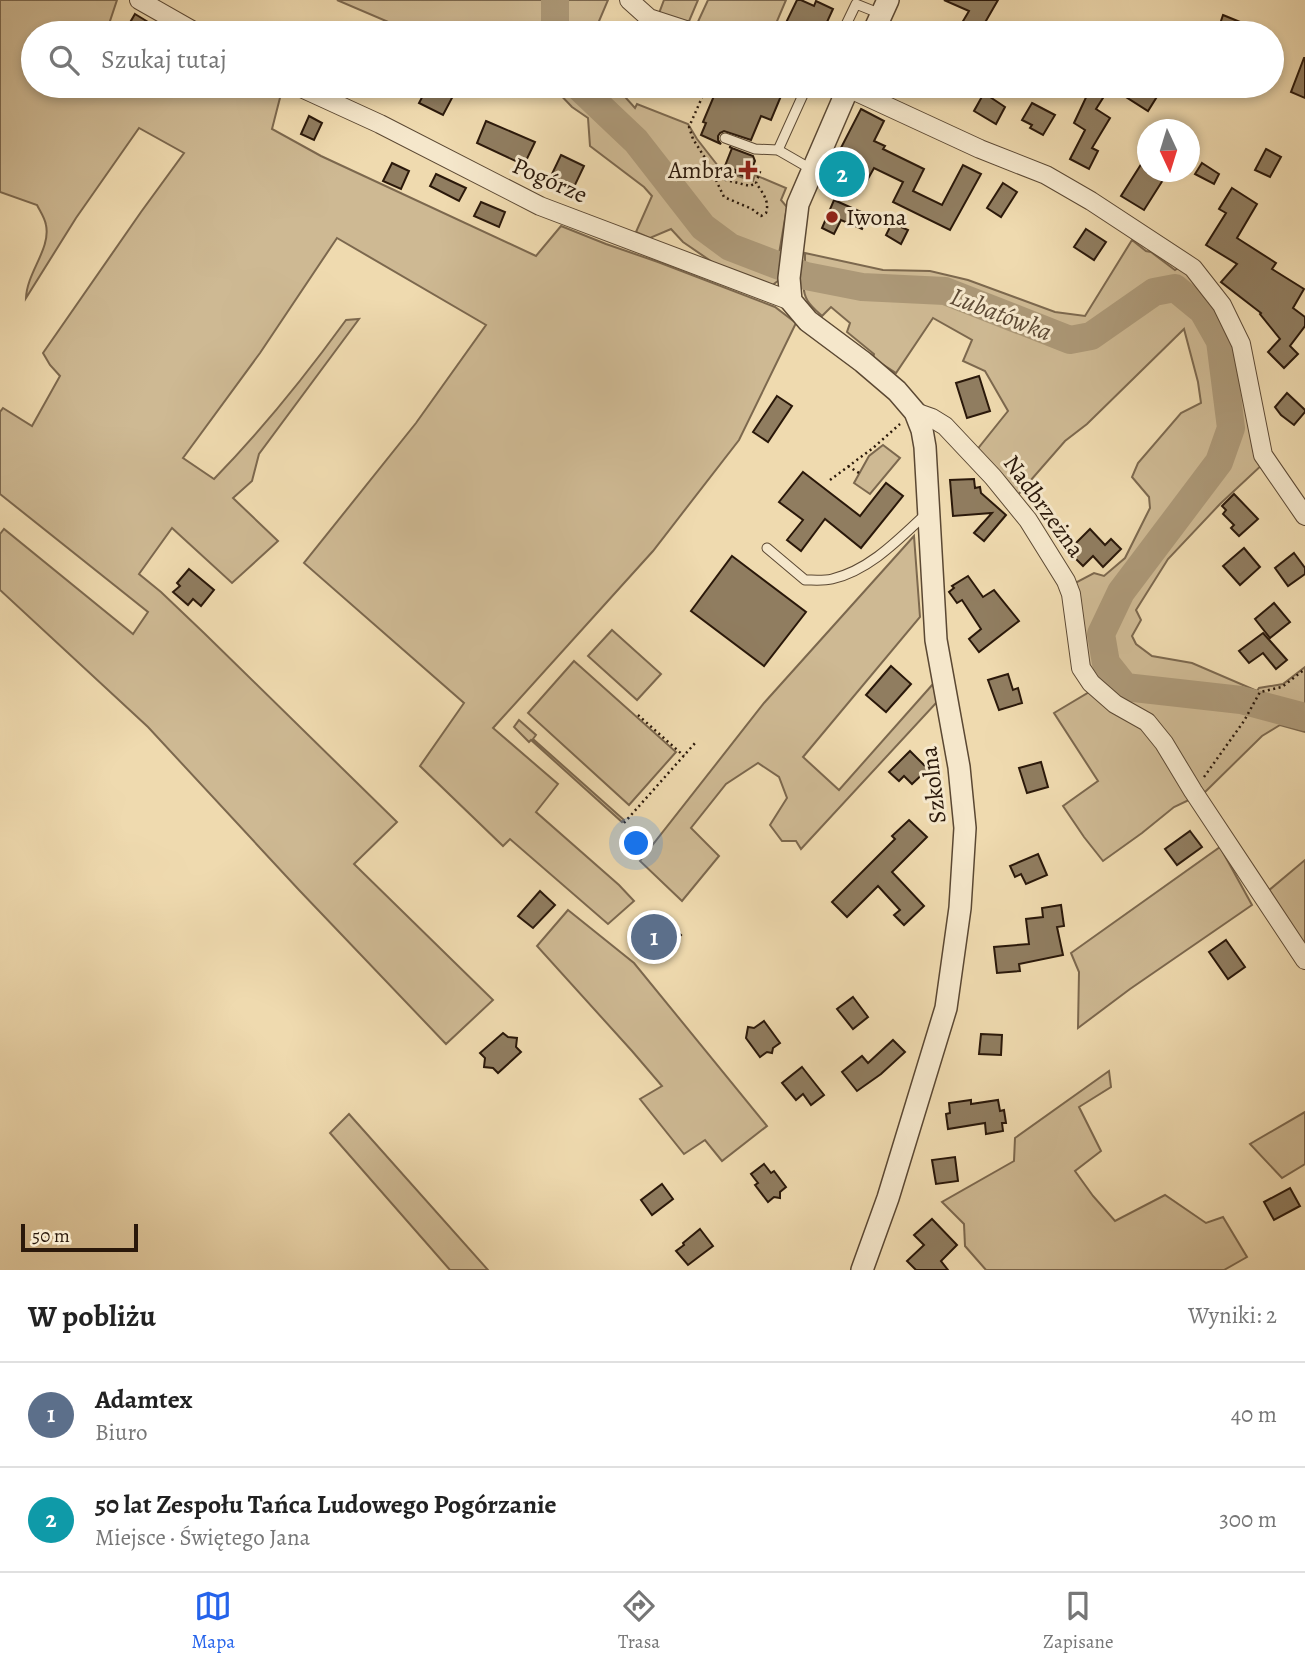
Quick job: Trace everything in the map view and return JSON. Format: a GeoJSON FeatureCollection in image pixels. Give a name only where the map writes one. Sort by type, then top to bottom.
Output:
{"type":"FeatureCollection","features":[{"type":"Feature","properties":{"kind":"street"},"geometry":{"type":"LineString","coordinates":[[139,0],[176,21]]}},
{"type":"Feature","properties":{"kind":"street"},"geometry":{"type":"LineString","coordinates":[[629,0],[649,18],[658,21]]}},
{"type":"Feature","properties":{"kind":"street","name":"Pogórze"},"geometry":{"type":"LineString","coordinates":[[323,98],[540,206],[791,301]]}},
{"type":"Feature","properties":{"kind":"street"},"geometry":{"type":"LineString","coordinates":[[791,301],[789,278],[798,204],[841,98]]}},
{"type":"Feature","properties":{"kind":"street"},"geometry":{"type":"LineString","coordinates":[[869,98],[980,149],[1046,174],[1194,268],[1222,305],[1241,344],[1263,455],[1305,516]]}},
{"type":"Feature","properties":{"kind":"street","name":"Nadbrzeżna"},"geometry":{"type":"LineString","coordinates":[[791,301],[808,321],[897,391],[915,412],[945,426],[993,477],[1028,520],[1066,581],[1071,594],[1081,668],[1091,683],[1115,704],[1147,722],[1164,743],[1305,960]]}},
{"type":"Feature","properties":{"kind":"street","name":"Szkolna"},"geometry":{"type":"LineString","coordinates":[[862,1270],[904,1149],[946,1008],[960,908],[965,828],[959,767],[936,640],[925,447],[915,412]]}},
{"type":"Feature","properties":{"kind":"lane"},"geometry":{"type":"LineString","coordinates":[[848,21],[856,4],[881,16]]}},
{"type":"Feature","properties":{"kind":"lane"},"geometry":{"type":"LineString","coordinates":[[778,150],[802,98]]}},
{"type":"Feature","properties":{"kind":"lane"},"geometry":{"type":"LineString","coordinates":[[725,138],[755,149],[778,150],[812,169]]}},
{"type":"Feature","properties":{"kind":"lane"},"geometry":{"type":"LineString","coordinates":[[767,548],[805,580],[831,580],[862,568],[899,540],[928,513]]}},
{"type":"Feature","properties":{"kind":"path"},"geometry":{"type":"LineString","coordinates":[[701,98],[689,127],[724,197],[752,209],[761,216],[768,209],[764,195],[756,183]]}},
{"type":"Feature","properties":{"kind":"path"},"geometry":{"type":"LineString","coordinates":[[714,177],[750,186],[756,183],[761,169]]}},
{"type":"Feature","properties":{"kind":"path"},"geometry":{"type":"LineString","coordinates":[[830,480],[896,427]]}},
{"type":"Feature","properties":{"kind":"path"},"geometry":{"type":"LineString","coordinates":[[848,467],[859,473]]}},
{"type":"Feature","properties":{"kind":"path"},"geometry":{"type":"LineString","coordinates":[[1193,791],[1244,721],[1260,692],[1282,687],[1305,668]]}},
{"type":"Feature","properties":{"kind":"path"},"geometry":{"type":"LineString","coordinates":[[638,715],[684,756]]}},
{"type":"Feature","properties":{"kind":"path"},"geometry":{"type":"LineString","coordinates":[[624,823],[696,742]]}},
{"type":"Feature","properties":{"kind":"shaded area"},"geometry":{"type":"Polygon","coordinates":[[[0,0],[117,0],[110,21],[21,21],[21,98],[280,98],[272,129],[321,156],[536,256],[561,226],[775,307],[796,323],[739,440],[653,551],[493,728],[558,784],[536,812],[634,901],[608,924],[510,839],[503,846],[420,766],[464,703],[304,563],[416,423],[486,325],[337,238],[260,353],[183,458],[214,479],[283,402],[346,320],[359,319],[259,454],[252,481],[233,498],[278,541],[232,583],[172,528],[139,574],[204,633],[397,822],[354,864],[493,1000],[446,1044],[148,727],[0,590],[0,534],[4,529],[133,634],[148,612],[0,494],[0,412],[3,408],[32,426],[60,376],[43,353],[184,153],[139,128],[76,218],[26,298],[30,279],[45,243],[46,225],[37,205],[0,192],[0,0]]]}},
{"type":"Feature","properties":{"kind":"shaded area"},"geometry":{"type":"Polygon","coordinates":[[[337,0],[608,0],[599,21],[386,21],[337,0]]]}},
{"type":"Feature","properties":{"kind":"shaded area"},"geometry":{"type":"Polygon","coordinates":[[[664,0],[698,0],[689,21],[672,21],[658,16],[664,0]]]}},
{"type":"Feature","properties":{"kind":"shaded area"},"geometry":{"type":"Polygon","coordinates":[[[708,0],[786,0],[777,21],[698,21],[708,0]]]}},
{"type":"Feature","properties":{"kind":"shaded area"},"geometry":{"type":"Polygon","coordinates":[[[563,98],[626,98],[635,108],[637,104],[688,124],[722,171],[753,181],[755,175],[786,188],[781,200],[787,207],[779,254],[733,239],[702,216],[646,140],[617,114],[608,124],[636,148],[678,209],[698,232],[726,252],[779,275],[779,280],[770,287],[721,268],[683,242],[671,229],[650,238],[636,232],[652,196],[590,146],[588,118],[563,98]]]}},
{"type":"Feature","properties":{"kind":"shaded area"},"geometry":{"type":"Polygon","coordinates":[[[1132,240],[1175,270],[1181,266],[1201,287],[1233,339],[1264,463],[1220,504],[1168,559],[1136,610],[1141,620],[1132,636],[1136,644],[1152,656],[1192,663],[1257,691],[1259,688],[1283,684],[1305,667],[1305,732],[1280,725],[1262,736],[1203,794],[1122,701],[1086,666],[1075,583],[1094,573],[1104,576],[1125,558],[1150,508],[1149,497],[1132,477],[1138,463],[1181,413],[1201,403],[1184,329],[1087,424],[1065,441],[1017,496],[976,451],[1008,411],[985,371],[963,361],[972,340],[933,318],[896,373],[873,358],[874,354],[847,332],[850,323],[831,307],[822,316],[808,302],[804,293],[804,282],[850,293],[928,297],[957,304],[963,293],[929,285],[864,281],[816,274],[805,263],[805,253],[883,270],[930,271],[968,280],[1055,312],[1085,316],[1132,240]]]}},
{"type":"Feature","properties":{"kind":"shaded area"},"geometry":{"type":"Polygon","coordinates":[[[883,445],[900,458],[870,494],[854,483],[869,456],[883,445]]]}},
{"type":"Feature","properties":{"kind":"shaded area"},"geometry":{"type":"Polygon","coordinates":[[[914,536],[920,617],[803,757],[839,790],[933,684],[937,702],[801,849],[796,841],[782,841],[770,825],[787,798],[779,777],[758,763],[726,784],[691,828],[719,856],[682,901],[640,861],[764,703],[914,536]]]}},
{"type":"Feature","properties":{"kind":"shaded area"},"geometry":{"type":"Polygon","coordinates":[[[612,630],[661,674],[637,700],[588,656],[612,630]]]}},
{"type":"Feature","properties":{"kind":"shaded area"},"geometry":{"type":"Polygon","coordinates":[[[574,661],[676,752],[629,805],[528,713],[574,661]]]}},
{"type":"Feature","properties":{"kind":"shaded area"},"geometry":{"type":"Polygon","coordinates":[[[1091,691],[1143,726],[1193,798],[1174,807],[1103,861],[1063,806],[1098,781],[1054,713],[1091,691]]]}},
{"type":"Feature","properties":{"kind":"shaded area"},"geometry":{"type":"Polygon","coordinates":[[[519,720],[536,735],[533,739],[624,820],[622,822],[531,740],[529,742],[514,727],[519,720]]]}},
{"type":"Feature","properties":{"kind":"shaded area"},"geometry":{"type":"Polygon","coordinates":[[[1220,847],[1252,905],[1078,1028],[1079,972],[1071,953],[1220,847]]]}},
{"type":"Feature","properties":{"kind":"shaded area"},"geometry":{"type":"Polygon","coordinates":[[[1305,860],[1305,950],[1268,891],[1305,860]]]}},
{"type":"Feature","properties":{"kind":"shaded area"},"geometry":{"type":"Polygon","coordinates":[[[568,910],[634,963],[767,1126],[722,1161],[705,1140],[684,1154],[640,1099],[662,1086],[537,946],[568,910]]]}},
{"type":"Feature","properties":{"kind":"shaded area"},"geometry":{"type":"Polygon","coordinates":[[[1109,1071],[1111,1087],[1079,1107],[1101,1151],[1075,1171],[1093,1196],[1115,1221],[1165,1195],[1206,1223],[1223,1217],[1247,1257],[1224,1270],[986,1270],[965,1246],[964,1224],[942,1202],[1014,1161],[1015,1138],[1109,1071]]]}},
{"type":"Feature","properties":{"kind":"shaded area"},"geometry":{"type":"Polygon","coordinates":[[[1305,1112],[1305,1164],[1282,1178],[1250,1144],[1305,1112]]]}},
{"type":"Feature","properties":{"kind":"shaded area"},"geometry":{"type":"Polygon","coordinates":[[[349,1114],[488,1270],[450,1270],[330,1133],[349,1114]]]}},
{"type":"Feature","properties":{"kind":"building"},"geometry":{"type":"Polygon","coordinates":[[[797,0],[814,6],[816,1],[833,9],[828,21],[787,21],[797,0]]]}},
{"type":"Feature","properties":{"kind":"building"},"geometry":{"type":"Polygon","coordinates":[[[944,0],[998,0],[986,21],[963,21],[969,11],[944,0]]]}},
{"type":"Feature","properties":{"kind":"building"},"geometry":{"type":"Polygon","coordinates":[[[135,14],[146,21],[131,21],[135,14]]]}},
{"type":"Feature","properties":{"kind":"building"},"geometry":{"type":"Polygon","coordinates":[[[1223,15],[1238,21],[1221,21],[1223,15]]]}},
{"type":"Feature","properties":{"kind":"building"},"geometry":{"type":"Polygon","coordinates":[[[1305,58],[1305,98],[1291,92],[1305,58]]]}},
{"type":"Feature","properties":{"kind":"building"},"geometry":{"type":"Polygon","coordinates":[[[422,98],[452,98],[443,115],[419,103],[422,98]]]}},
{"type":"Feature","properties":{"kind":"building"},"geometry":{"type":"Polygon","coordinates":[[[713,98],[780,98],[771,120],[761,116],[751,140],[724,131],[718,136],[721,144],[701,135],[706,123],[703,122],[713,98]]]}},
{"type":"Feature","properties":{"kind":"building"},"geometry":{"type":"Polygon","coordinates":[[[981,98],[992,98],[1005,107],[996,124],[974,111],[981,98]]]}},
{"type":"Feature","properties":{"kind":"building"},"geometry":{"type":"Polygon","coordinates":[[[1086,98],[1103,98],[1096,109],[1110,118],[1092,148],[1098,151],[1089,169],[1070,159],[1085,130],[1074,123],[1086,98]]]}},
{"type":"Feature","properties":{"kind":"building"},"geometry":{"type":"Polygon","coordinates":[[[1127,98],[1156,98],[1148,111],[1127,98]]]}},
{"type":"Feature","properties":{"kind":"building"},"geometry":{"type":"Polygon","coordinates":[[[1032,103],[1055,115],[1043,135],[1022,120],[1032,103]]]}},
{"type":"Feature","properties":{"kind":"building"},"geometry":{"type":"Polygon","coordinates":[[[861,109],[884,121],[874,141],[885,146],[883,149],[924,169],[913,191],[942,205],[963,165],[981,174],[950,230],[893,202],[903,182],[874,168],[864,186],[830,169],[861,109]]]}},
{"type":"Feature","properties":{"kind":"building"},"geometry":{"type":"Polygon","coordinates":[[[309,116],[322,123],[314,140],[301,134],[309,116]]]}},
{"type":"Feature","properties":{"kind":"building"},"geometry":{"type":"Polygon","coordinates":[[[486,121],[535,142],[524,165],[477,143],[486,121]]]}},
{"type":"Feature","properties":{"kind":"building"},"geometry":{"type":"Polygon","coordinates":[[[732,148],[753,156],[755,161],[748,178],[725,166],[732,148]]]}},
{"type":"Feature","properties":{"kind":"building"},"geometry":{"type":"Polygon","coordinates":[[[1266,149],[1281,157],[1270,177],[1255,170],[1266,149]]]}},
{"type":"Feature","properties":{"kind":"building"},"geometry":{"type":"Polygon","coordinates":[[[561,155],[584,166],[574,187],[551,176],[561,155]]]}},
{"type":"Feature","properties":{"kind":"building"},"geometry":{"type":"Polygon","coordinates":[[[392,163],[409,171],[401,189],[383,181],[392,163]]]}},
{"type":"Feature","properties":{"kind":"building"},"geometry":{"type":"Polygon","coordinates":[[[1202,163],[1219,174],[1214,184],[1200,177],[1202,163]]]}},
{"type":"Feature","properties":{"kind":"building"},"geometry":{"type":"Polygon","coordinates":[[[1137,171],[1137,182],[1162,182],[1144,210],[1121,196],[1137,171]]]}},
{"type":"Feature","properties":{"kind":"building"},"geometry":{"type":"Polygon","coordinates":[[[436,174],[466,188],[459,201],[430,186],[436,174]]]}},
{"type":"Feature","properties":{"kind":"building"},"geometry":{"type":"Polygon","coordinates":[[[1003,183],[1017,192],[1001,217],[987,208],[1003,183]]]}},
{"type":"Feature","properties":{"kind":"building"},"geometry":{"type":"Polygon","coordinates":[[[1232,188],[1257,204],[1237,238],[1276,263],[1272,269],[1304,289],[1293,308],[1305,317],[1305,326],[1290,346],[1298,354],[1284,368],[1268,352],[1280,339],[1261,313],[1221,282],[1237,264],[1206,245],[1226,213],[1219,209],[1232,188]]]}},
{"type":"Feature","properties":{"kind":"building"},"geometry":{"type":"Polygon","coordinates":[[[834,200],[868,215],[862,229],[841,220],[834,234],[822,228],[834,200]]]}},
{"type":"Feature","properties":{"kind":"building"},"geometry":{"type":"Polygon","coordinates":[[[481,202],[505,212],[499,227],[474,216],[481,202]]]}},
{"type":"Feature","properties":{"kind":"building"},"geometry":{"type":"Polygon","coordinates":[[[892,223],[908,230],[901,244],[886,235],[892,223]]]}},
{"type":"Feature","properties":{"kind":"building"},"geometry":{"type":"Polygon","coordinates":[[[1086,229],[1106,242],[1094,260],[1074,247],[1086,229]]]}},
{"type":"Feature","properties":{"kind":"building"},"geometry":{"type":"Polygon","coordinates":[[[979,376],[990,411],[967,418],[956,383],[979,376]]]}},
{"type":"Feature","properties":{"kind":"building"},"geometry":{"type":"Polygon","coordinates":[[[1287,393],[1305,410],[1294,425],[1275,407],[1287,393]]]}},
{"type":"Feature","properties":{"kind":"building"},"geometry":{"type":"Polygon","coordinates":[[[777,396],[792,406],[768,442],[753,432],[777,396]]]}},
{"type":"Feature","properties":{"kind":"building"},"geometry":{"type":"Polygon","coordinates":[[[803,472],[860,516],[886,483],[903,496],[861,548],[825,519],[801,551],[787,540],[803,520],[779,502],[803,472]]]}},
{"type":"Feature","properties":{"kind":"building"},"geometry":{"type":"Polygon","coordinates":[[[974,479],[975,488],[980,487],[981,493],[1006,515],[984,541],[974,533],[992,513],[953,516],[950,480],[974,479]]]}},
{"type":"Feature","properties":{"kind":"building"},"geometry":{"type":"Polygon","coordinates":[[[1234,494],[1258,519],[1239,536],[1231,528],[1234,525],[1223,514],[1226,510],[1222,506],[1234,494]]]}},
{"type":"Feature","properties":{"kind":"building"},"geometry":{"type":"Polygon","coordinates":[[[1090,529],[1105,545],[1111,539],[1121,549],[1103,567],[1093,556],[1083,566],[1068,551],[1090,529]]]}},
{"type":"Feature","properties":{"kind":"building"},"geometry":{"type":"Polygon","coordinates":[[[1244,548],[1260,567],[1240,585],[1223,566],[1244,548]]]}},
{"type":"Feature","properties":{"kind":"building"},"geometry":{"type":"Polygon","coordinates":[[[1294,553],[1305,568],[1305,574],[1288,586],[1275,568],[1294,553]]]}},
{"type":"Feature","properties":{"kind":"building"},"geometry":{"type":"Polygon","coordinates":[[[732,556],[806,612],[764,666],[691,611],[732,556]]]}},
{"type":"Feature","properties":{"kind":"building"},"geometry":{"type":"Polygon","coordinates":[[[189,569],[214,590],[201,606],[193,599],[188,605],[173,592],[180,586],[177,583],[189,569]]]}},
{"type":"Feature","properties":{"kind":"building"},"geometry":{"type":"Polygon","coordinates":[[[968,576],[983,597],[994,590],[1019,621],[979,652],[969,639],[981,629],[962,600],[957,603],[949,592],[954,588],[952,586],[968,576]]]}},
{"type":"Feature","properties":{"kind":"building"},"geometry":{"type":"Polygon","coordinates":[[[1274,603],[1290,622],[1270,638],[1255,619],[1274,603]]]}},
{"type":"Feature","properties":{"kind":"building"},"geometry":{"type":"Polygon","coordinates":[[[1263,633],[1287,660],[1276,669],[1263,653],[1249,663],[1239,651],[1263,633]]]}},
{"type":"Feature","properties":{"kind":"building"},"geometry":{"type":"Polygon","coordinates":[[[891,666],[911,684],[886,712],[866,695],[891,666]]]}},
{"type":"Feature","properties":{"kind":"building"},"geometry":{"type":"Polygon","coordinates":[[[1008,674],[1013,690],[1018,688],[1022,703],[999,710],[988,680],[1008,674]]]}},
{"type":"Feature","properties":{"kind":"building"},"geometry":{"type":"Polygon","coordinates":[[[910,751],[928,769],[912,784],[904,776],[899,781],[889,772],[910,751]]]}},
{"type":"Feature","properties":{"kind":"building"},"geometry":{"type":"Polygon","coordinates":[[[1041,762],[1048,787],[1027,793],[1019,768],[1041,762]]]}},
{"type":"Feature","properties":{"kind":"building"},"geometry":{"type":"Polygon","coordinates":[[[909,820],[927,837],[892,872],[924,906],[904,925],[894,915],[900,910],[878,886],[847,917],[832,902],[895,839],[892,836],[909,820]]]}},
{"type":"Feature","properties":{"kind":"building"},"geometry":{"type":"Polygon","coordinates":[[[1190,831],[1202,847],[1177,865],[1165,849],[1190,831]]]}},
{"type":"Feature","properties":{"kind":"building"},"geometry":{"type":"Polygon","coordinates":[[[1038,854],[1047,875],[1026,884],[1021,874],[1015,877],[1010,866],[1038,854]]]}},
{"type":"Feature","properties":{"kind":"building"},"geometry":{"type":"Polygon","coordinates":[[[540,891],[555,905],[533,928],[518,916],[540,891]]]}},
{"type":"Feature","properties":{"kind":"building"},"geometry":{"type":"Polygon","coordinates":[[[1061,905],[1064,926],[1057,927],[1063,955],[1019,964],[1020,971],[997,973],[994,947],[1029,944],[1026,919],[1043,917],[1042,908],[1061,905]]]}},
{"type":"Feature","properties":{"kind":"building"},"geometry":{"type":"Polygon","coordinates":[[[659,915],[681,935],[659,957],[638,934],[659,915]]]}},
{"type":"Feature","properties":{"kind":"building"},"geometry":{"type":"Polygon","coordinates":[[[1226,940],[1245,967],[1228,979],[1209,952],[1226,940]]]}},
{"type":"Feature","properties":{"kind":"building"},"geometry":{"type":"Polygon","coordinates":[[[853,997],[868,1017],[853,1029],[837,1009],[853,997]]]}},
{"type":"Feature","properties":{"kind":"building"},"geometry":{"type":"Polygon","coordinates":[[[764,1021],[780,1043],[773,1048],[772,1053],[767,1052],[760,1057],[746,1038],[748,1027],[754,1028],[764,1021]]]}},
{"type":"Feature","properties":{"kind":"building"},"geometry":{"type":"Polygon","coordinates":[[[503,1033],[517,1038],[516,1047],[521,1052],[498,1073],[493,1068],[484,1067],[485,1058],[480,1053],[503,1033]]]}},
{"type":"Feature","properties":{"kind":"building"},"geometry":{"type":"Polygon","coordinates":[[[981,1034],[1002,1035],[1001,1055],[979,1054],[981,1034]]]}},
{"type":"Feature","properties":{"kind":"building"},"geometry":{"type":"Polygon","coordinates":[[[893,1040],[905,1052],[857,1091],[842,1072],[862,1056],[868,1063],[893,1040]]]}},
{"type":"Feature","properties":{"kind":"building"},"geometry":{"type":"Polygon","coordinates":[[[802,1067],[824,1095],[811,1105],[803,1094],[796,1100],[782,1083],[802,1067]]]}},
{"type":"Feature","properties":{"kind":"building"},"geometry":{"type":"Polygon","coordinates":[[[971,1100],[971,1104],[998,1100],[1000,1111],[1004,1110],[1006,1123],[1002,1123],[1003,1131],[986,1134],[985,1123],[948,1129],[946,1114],[950,1113],[949,1103],[971,1100]]]}},
{"type":"Feature","properties":{"kind":"building"},"geometry":{"type":"Polygon","coordinates":[[[955,1157],[958,1181],[936,1184],[932,1160],[955,1157]]]}},
{"type":"Feature","properties":{"kind":"building"},"geometry":{"type":"Polygon","coordinates":[[[764,1164],[771,1173],[774,1171],[786,1187],[780,1192],[780,1198],[774,1197],[768,1202],[755,1185],[758,1183],[751,1174],[764,1164]]]}},
{"type":"Feature","properties":{"kind":"building"},"geometry":{"type":"Polygon","coordinates":[[[662,1184],[673,1199],[652,1215],[641,1200],[662,1184]]]}},
{"type":"Feature","properties":{"kind":"building"},"geometry":{"type":"Polygon","coordinates":[[[1290,1188],[1300,1206],[1274,1220],[1264,1202],[1290,1188]]]}},
{"type":"Feature","properties":{"kind":"building"},"geometry":{"type":"Polygon","coordinates":[[[932,1219],[957,1245],[941,1261],[948,1270],[916,1270],[907,1261],[924,1245],[914,1235],[932,1219]]]}},
{"type":"Feature","properties":{"kind":"building"},"geometry":{"type":"Polygon","coordinates":[[[700,1229],[713,1246],[688,1265],[676,1251],[700,1229]]]}},
{"type":"Feature","properties":{"kind":"waterway","name":"Lubatówka"},"geometry":{"type":"LineString","coordinates":[[555,0],[555,21]]}},
{"type":"Feature","properties":{"kind":"waterway","name":"Lubatówka"},"geometry":{"type":"LineString","coordinates":[[591,98],[636,141],[703,227],[730,247],[806,276],[862,287],[945,291],[1070,340],[1091,336],[1154,292],[1175,288],[1203,311],[1220,341],[1231,428],[1219,462],[1121,592],[1101,634],[1106,663],[1125,687],[1241,700],[1305,717]]}},
{"type":"Feature","properties":{"kind":"place","name":"Ambra"},"geometry":{"type":"Point","coordinates":[748,170]}},
{"type":"Feature","properties":{"kind":"place","name":"50 lat Zespołu Tańca Ludowego Pogórzanie"},"geometry":{"type":"Point","coordinates":[842,174]}},
{"type":"Feature","properties":{"kind":"place","name":"Iwona"},"geometry":{"type":"Point","coordinates":[832,217]}},
{"type":"Feature","properties":{"kind":"place","name":"Adamtex"},"geometry":{"type":"Point","coordinates":[654,937]}}]}
